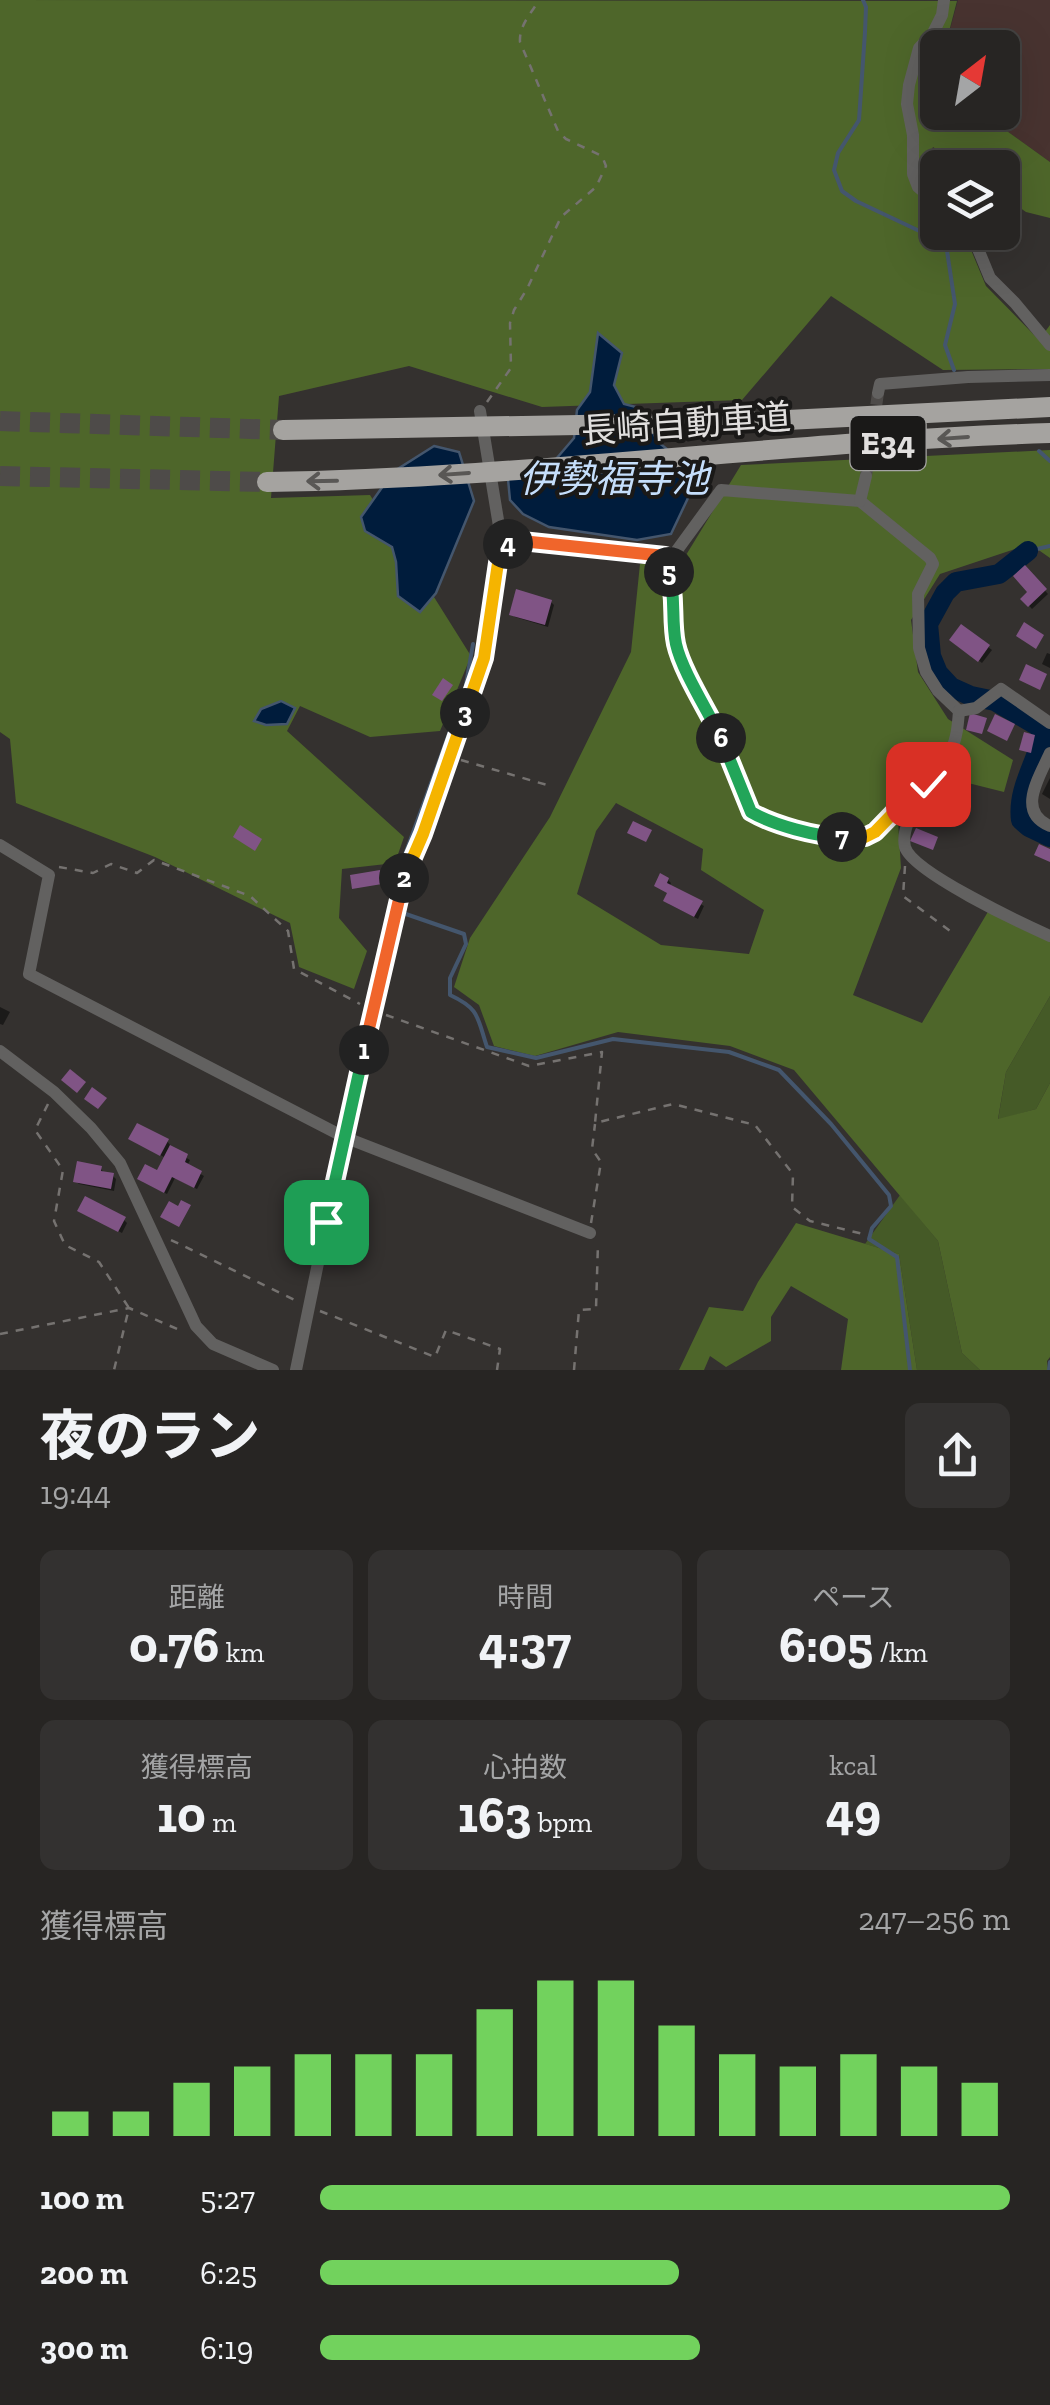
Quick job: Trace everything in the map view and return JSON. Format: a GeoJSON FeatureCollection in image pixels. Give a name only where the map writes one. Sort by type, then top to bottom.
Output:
{"type":"FeatureCollection","features":[{"type":"Feature","properties":{"kind":"highway","name":"長崎自動車道"},"geometry":{"type":"LineString","coordinates":[[284,430],[749,422],[1050,407]]}},
{"type":"Feature","properties":{"kind":"highway","name":"長崎自動車道"},"geometry":{"type":"LineString","coordinates":[[267,482],[377,480],[1050,433]]}},
{"type":"Feature","properties":{"kind":"street"},"geometry":{"type":"LineString","coordinates":[[920,189],[913,174],[909,85],[919,48],[942,15],[944,0]]}},
{"type":"Feature","properties":{"kind":"street"},"geometry":{"type":"LineString","coordinates":[[978,250],[990,278],[1050,345]]}},
{"type":"Feature","properties":{"kind":"street"},"geometry":{"type":"LineString","coordinates":[[878,394],[880,384],[1050,376]]}},
{"type":"Feature","properties":{"kind":"street"},"geometry":{"type":"LineString","coordinates":[[480,412],[499,526],[512,540],[665,556],[675,552],[721,490],[860,501],[933,564],[918,594],[920,648],[926,672],[938,691],[960,712]]}},
{"type":"Feature","properties":{"kind":"street"},"geometry":{"type":"LineString","coordinates":[[860,501],[866,476]]}},
{"type":"Feature","properties":{"kind":"street"},"geometry":{"type":"LineString","coordinates":[[296,1370],[344,1137],[405,873],[423,834],[484,658],[498,563],[512,540]]}},
{"type":"Feature","properties":{"kind":"street"},"geometry":{"type":"LineString","coordinates":[[960,712],[983,704],[1001,689],[1050,723]]}},
{"type":"Feature","properties":{"kind":"street"},"geometry":{"type":"LineString","coordinates":[[960,712],[951,750],[909,820],[906,849],[912,858],[962,891],[1050,936]]}},
{"type":"Feature","properties":{"kind":"street"},"geometry":{"type":"LineString","coordinates":[[1050,753],[1031,808],[1034,816],[1050,826]]}},
{"type":"Feature","properties":{"kind":"street"},"geometry":{"type":"LineString","coordinates":[[0,845],[49,875],[29,974],[344,1137],[590,1232]]}},
{"type":"Feature","properties":{"kind":"street"},"geometry":{"type":"LineString","coordinates":[[0,1051],[54,1092],[120,1162],[196,1326],[213,1344],[273,1370]]}},
{"type":"Feature","properties":{"kind":"path"},"geometry":{"type":"LineString","coordinates":[[480,412],[512,368],[510,324],[514,310],[561,218],[596,187],[606,166],[602,156],[566,139],[558,131],[520,42],[520,32],[540,0]]}},
{"type":"Feature","properties":{"kind":"path"},"geometry":{"type":"LineString","coordinates":[[665,556],[674,589],[675,641],[680,658],[729,755],[751,812],[813,833],[865,837],[890,819],[906,800]]}},
{"type":"Feature","properties":{"kind":"path"},"geometry":{"type":"LineString","coordinates":[[450,757],[547,784]]}},
{"type":"Feature","properties":{"kind":"path"},"geometry":{"type":"LineString","coordinates":[[906,849],[904,896],[950,930]]}},
{"type":"Feature","properties":{"kind":"path"},"geometry":{"type":"LineString","coordinates":[[49,875],[53,866],[93,872],[112,864],[137,873],[154,860],[250,896],[288,930],[294,970],[373,1010],[529,1066],[602,1052],[592,1149],[600,1162],[590,1232],[598,1244],[596,1308],[579,1310],[574,1370]]}},
{"type":"Feature","properties":{"kind":"path"},"geometry":{"type":"LineString","coordinates":[[54,1092],[35,1130],[63,1170],[54,1222],[65,1245],[99,1262],[129,1308],[213,1344]]}},
{"type":"Feature","properties":{"kind":"path"},"geometry":{"type":"LineString","coordinates":[[595,1123],[673,1104],[755,1125],[793,1174],[792,1207],[810,1221],[862,1234]]}},
{"type":"Feature","properties":{"kind":"path"},"geometry":{"type":"LineString","coordinates":[[152,1231],[308,1306],[435,1357],[446,1330],[500,1349],[497,1370]]}},
{"type":"Feature","properties":{"kind":"path"},"geometry":{"type":"LineString","coordinates":[[0,1334],[129,1308]]}},
{"type":"Feature","properties":{"kind":"path"},"geometry":{"type":"LineString","coordinates":[[114,1370],[129,1308]]}},
{"type":"Feature","properties":{"kind":"shaded area"},"geometry":{"type":"Polygon","coordinates":[[[958,0],[1050,0],[1050,162],[1006,130],[1020,130],[1020,30],[950,30],[958,0]]]}},
{"type":"Feature","properties":{"kind":"green space"},"geometry":{"type":"Polygon","coordinates":[[[0,0],[957,1],[949,30],[920,30],[920,130],[1006,130],[1050,162],[1050,218],[1020,208],[1020,150],[920,150],[916,184],[920,188],[920,250],[971,250],[986,286],[1039,340],[1050,325],[1050,369],[943,370],[831,296],[742,400],[542,407],[409,366],[279,396],[271,498],[370,495],[471,656],[440,731],[370,737],[300,706],[287,731],[404,837],[395,863],[342,869],[339,918],[367,951],[354,989],[299,967],[290,923],[155,857],[16,803],[10,739],[0,732],[0,0]]]}},
{"type":"Feature","properties":{"kind":"green space"},"geometry":{"type":"Polygon","coordinates":[[[1050,450],[1050,558],[1030,544],[940,574],[911,620],[918,672],[948,719],[1013,760],[1004,792],[964,782],[940,825],[897,806],[901,868],[853,995],[922,1023],[989,910],[1050,940],[1050,996],[1006,1072],[998,1119],[1036,1109],[1050,1083],[1048,1370],[980,1370],[962,1353],[938,1241],[794,1070],[730,1046],[618,1032],[535,1056],[494,1046],[479,1005],[454,987],[470,938],[550,817],[631,652],[640,564],[683,560],[741,465],[1050,450]],[[616,803],[596,831],[577,894],[661,945],[749,954],[764,910],[701,870],[703,849],[616,803]]]}},
{"type":"Feature","properties":{"kind":"green space"},"geometry":{"type":"Polygon","coordinates":[[[1050,996],[1050,1083],[1036,1109],[998,1120],[1006,1072],[1050,996]]]}},
{"type":"Feature","properties":{"kind":"green space"},"geometry":{"type":"Polygon","coordinates":[[[900,1195],[938,1241],[962,1353],[980,1370],[917,1370],[899,1254],[865,1244],[900,1195]]]}},
{"type":"Feature","properties":{"kind":"green space"},"geometry":{"type":"Polygon","coordinates":[[[796,1223],[899,1254],[917,1370],[841,1370],[848,1319],[791,1286],[771,1317],[771,1341],[726,1367],[710,1356],[704,1370],[679,1370],[709,1307],[743,1311],[796,1223]]]}},
{"type":"Feature","properties":{"kind":"water","name":"伊勢福寺池"},"geometry":{"type":"Polygon","coordinates":[[[598,333],[622,353],[614,385],[624,404],[640,408],[658,442],[687,465],[688,498],[671,534],[637,540],[549,527],[523,514],[510,500],[508,479],[556,459],[574,438],[577,410],[590,392],[598,333]]]}},
{"type":"Feature","properties":{"kind":"water"},"geometry":{"type":"Polygon","coordinates":[[[434,446],[459,452],[474,501],[436,593],[420,612],[398,596],[392,547],[365,531],[361,517],[393,472],[434,446]]]}},
{"type":"Feature","properties":{"kind":"water"},"geometry":{"type":"Polygon","coordinates":[[[281,701],[295,708],[287,724],[254,721],[261,709],[281,701]]]}},
{"type":"Feature","properties":{"kind":"building"},"geometry":{"type":"Polygon","coordinates":[[[1025,565],[1047,589],[1028,607],[1020,599],[1027,592],[1013,576],[1025,565]]]}},
{"type":"Feature","properties":{"kind":"building"},"geometry":{"type":"Polygon","coordinates":[[[516,589],[552,600],[545,625],[509,615],[516,589]]]}},
{"type":"Feature","properties":{"kind":"building"},"geometry":{"type":"Polygon","coordinates":[[[1024,622],[1044,635],[1036,649],[1016,636],[1024,622]]]}},
{"type":"Feature","properties":{"kind":"building"},"geometry":{"type":"Polygon","coordinates":[[[961,624],[990,645],[978,662],[949,640],[961,624]]]}},
{"type":"Feature","properties":{"kind":"building"},"geometry":{"type":"Polygon","coordinates":[[[1026,664],[1047,674],[1040,690],[1019,680],[1026,664]]]}},
{"type":"Feature","properties":{"kind":"building"},"geometry":{"type":"Polygon","coordinates":[[[443,678],[453,685],[442,701],[432,695],[443,678]]]}},
{"type":"Feature","properties":{"kind":"building"},"geometry":{"type":"Polygon","coordinates":[[[970,713],[987,718],[982,734],[966,730],[970,713]]]}},
{"type":"Feature","properties":{"kind":"building"},"geometry":{"type":"Polygon","coordinates":[[[995,714],[1015,724],[1007,741],[987,731],[995,714]]]}},
{"type":"Feature","properties":{"kind":"building"},"geometry":{"type":"Polygon","coordinates":[[[1024,732],[1035,735],[1031,753],[1019,750],[1024,732]]]}},
{"type":"Feature","properties":{"kind":"building"},"geometry":{"type":"Polygon","coordinates":[[[633,821],[652,830],[646,842],[627,833],[633,821]]]}},
{"type":"Feature","properties":{"kind":"building"},"geometry":{"type":"Polygon","coordinates":[[[240,825],[262,839],[255,851],[233,837],[240,825]]]}},
{"type":"Feature","properties":{"kind":"building"},"geometry":{"type":"Polygon","coordinates":[[[916,828],[938,837],[933,850],[910,841],[916,828]]]}},
{"type":"Feature","properties":{"kind":"building"},"geometry":{"type":"Polygon","coordinates":[[[1039,844],[1050,849],[1050,862],[1034,855],[1039,844]]]}},
{"type":"Feature","properties":{"kind":"building"},"geometry":{"type":"Polygon","coordinates":[[[380,870],[382,884],[352,889],[350,875],[380,870]]]}},
{"type":"Feature","properties":{"kind":"building"},"geometry":{"type":"Polygon","coordinates":[[[660,873],[669,878],[667,883],[703,901],[694,917],[663,901],[667,893],[654,886],[660,873]]]}},
{"type":"Feature","properties":{"kind":"building"},"geometry":{"type":"Polygon","coordinates":[[[70,1069],[86,1082],[77,1093],[61,1080],[70,1069]]]}},
{"type":"Feature","properties":{"kind":"building"},"geometry":{"type":"Polygon","coordinates":[[[92,1087],[107,1098],[98,1109],[84,1099],[92,1087]]]}},
{"type":"Feature","properties":{"kind":"building"},"geometry":{"type":"Polygon","coordinates":[[[137,1123],[169,1139],[160,1156],[128,1139],[137,1123]]]}},
{"type":"Feature","properties":{"kind":"building"},"geometry":{"type":"Polygon","coordinates":[[[170,1145],[188,1154],[185,1162],[202,1171],[194,1188],[172,1177],[164,1193],[137,1179],[145,1164],[157,1170],[170,1145]]]}},
{"type":"Feature","properties":{"kind":"building"},"geometry":{"type":"Polygon","coordinates":[[[77,1161],[114,1173],[111,1189],[73,1182],[77,1161]]]}},
{"type":"Feature","properties":{"kind":"building"},"geometry":{"type":"Polygon","coordinates":[[[85,1196],[126,1217],[118,1232],[77,1211],[85,1196]]]}},
{"type":"Feature","properties":{"kind":"building"},"geometry":{"type":"Polygon","coordinates":[[[181,1200],[191,1205],[179,1227],[160,1217],[169,1201],[178,1206],[181,1200]]]}},
{"type":"Feature","properties":{"kind":"waterway"},"geometry":{"type":"LineString","coordinates":[[863,0],[866,7],[859,120],[838,153],[834,170],[842,191],[930,236],[947,251],[955,304],[945,345],[954,370]]}},
{"type":"Feature","properties":{"kind":"waterway"},"geometry":{"type":"LineString","coordinates":[[1039,451],[1050,461]]}},
{"type":"Feature","properties":{"kind":"waterway"},"geometry":{"type":"LineString","coordinates":[[1028,551],[1050,546]]}},
{"type":"Feature","properties":{"kind":"waterway"},"geometry":{"type":"LineString","coordinates":[[1028,551],[999,574],[956,582],[945,593],[928,624],[931,656],[938,673],[951,687],[995,701],[1038,726],[1043,735],[1024,787],[1021,820],[1050,837]]}},
{"type":"Feature","properties":{"kind":"waterway"},"geometry":{"type":"LineString","coordinates":[[391,909],[399,871],[465,690],[473,644]]}},
{"type":"Feature","properties":{"kind":"waterway"},"geometry":{"type":"LineString","coordinates":[[400,912],[464,934],[466,944],[450,978],[450,995],[472,1010],[487,1047],[536,1058],[613,1039],[729,1052],[779,1070],[831,1124],[889,1195],[891,1206],[872,1228],[869,1239],[897,1257],[910,1370]]}},
{"type":"Feature","properties":{"kind":"waterway"},"geometry":{"type":"LineString","coordinates":[[1049,1370],[1050,1362]]}},
{"type":"Feature","properties":{"kind":"tunnel"},"geometry":{"type":"LineString","coordinates":[[866,476],[878,393]]}},
{"type":"Feature","properties":{"kind":"tunnel"},"geometry":{"type":"LineString","coordinates":[[0,421],[283,430]]}},
{"type":"Feature","properties":{"kind":"tunnel"},"geometry":{"type":"LineString","coordinates":[[0,476],[267,482]]}},
{"type":"Feature","properties":{"kind":"route"},"geometry":{"type":"LineString","coordinates":[[326,1222],[405,873],[423,834],[484,658],[498,563],[512,540],[665,556],[674,589],[675,641],[680,658],[709,712],[751,812],[761,818],[834,837],[865,837],[928,784]]}}]}
